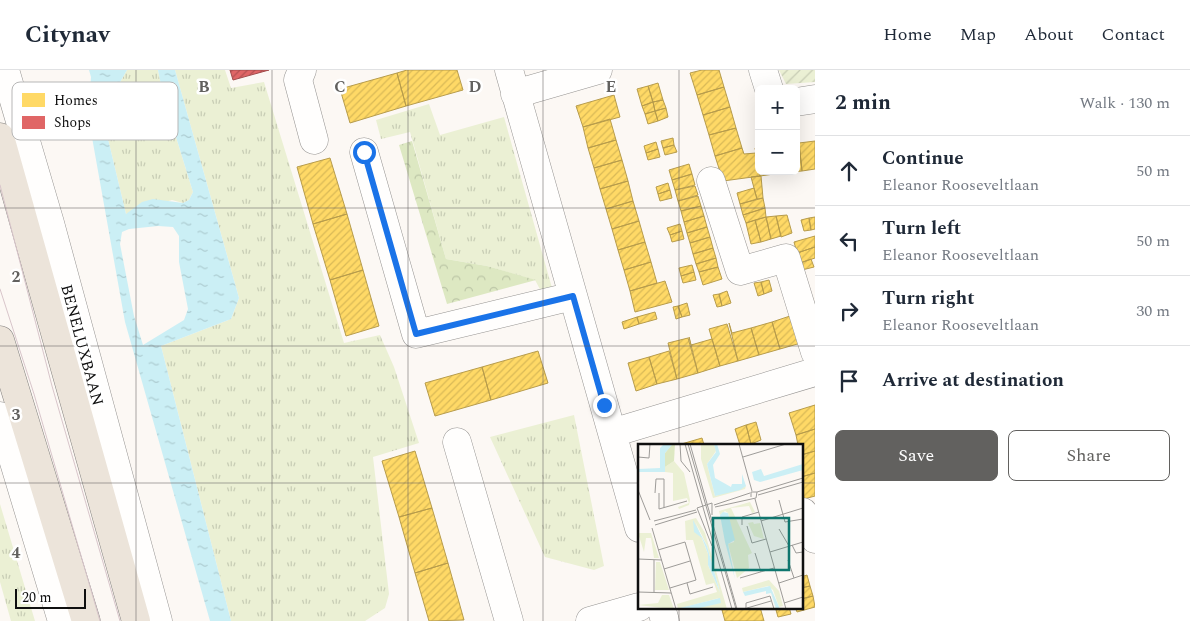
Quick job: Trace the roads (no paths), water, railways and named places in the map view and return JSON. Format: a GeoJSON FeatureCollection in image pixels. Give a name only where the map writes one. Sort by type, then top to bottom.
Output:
{"type":"FeatureCollection","features":[{"type":"Feature","properties":{"kind":"main road","name":"BENELUXBAAN"},"geometry":{"type":"LineString","coordinates":[[0,137],[136,621]]}},
{"type":"Feature","properties":{"kind":"main road"},"geometry":{"type":"LineString","coordinates":[[0,340],[86,621]]}},
{"type":"Feature","properties":{"kind":"street","name":"BENELUXBAAN"},"geometry":{"type":"LineString","coordinates":[[5,70],[12,94]]}},
{"type":"Feature","properties":{"kind":"street"},"geometry":{"type":"LineString","coordinates":[[302,70],[298,80],[314,140]]}},
{"type":"Feature","properties":{"kind":"street"},"geometry":{"type":"LineString","coordinates":[[598,70],[512,82],[638,524]]}},
{"type":"Feature","properties":{"kind":"street"},"geometry":{"type":"LineString","coordinates":[[763,70],[768,85]]}},
{"type":"Feature","properties":{"kind":"street"},"geometry":{"type":"LineString","coordinates":[[800,101],[815,99]]}},
{"type":"Feature","properties":{"kind":"street","name":"BENELUXBAAN"},"geometry":{"type":"LineString","coordinates":[[26,140],[50,223],[158,621]]}},
{"type":"Feature","properties":{"kind":"street"},"geometry":{"type":"LineString","coordinates":[[364,152],[416,334],[573,296]]}},
{"type":"Feature","properties":{"kind":"street"},"geometry":{"type":"LineString","coordinates":[[711,181],[740,271],[786,258],[815,352]]}},
{"type":"Feature","properties":{"kind":"street"},"geometry":{"type":"LineString","coordinates":[[612,433],[815,372]]}},
{"type":"Feature","properties":{"kind":"street"},"geometry":{"type":"LineString","coordinates":[[0,416],[62,621]]}},
{"type":"Feature","properties":{"kind":"street"},"geometry":{"type":"LineString","coordinates":[[456,442],[509,621]]}},
{"type":"Feature","properties":{"kind":"street"},"geometry":{"type":"LineString","coordinates":[[803,512],[815,539]]}},
{"type":"Feature","properties":{"kind":"street"},"geometry":{"type":"LineString","coordinates":[[590,621],[638,607]]}},
{"type":"Feature","properties":{"kind":"street"},"geometry":{"type":"LineString","coordinates":[[661,608],[665,621]]}},
{"type":"Feature","properties":{"kind":"water"},"geometry":{"type":"Polygon","coordinates":[[[89,70],[127,70],[120,82],[91,82],[89,70]]]}},
{"type":"Feature","properties":{"kind":"water"},"geometry":{"type":"Polygon","coordinates":[[[158,70],[175,70],[239,298],[231,319],[161,346],[231,621],[210,621],[125,322],[92,140],[108,140],[126,214],[142,202],[153,199],[183,203],[189,200],[193,192],[177,140],[178,82],[160,82],[158,70]],[[158,226],[129,229],[122,232],[120,244],[134,316],[143,345],[184,320],[188,309],[179,262],[179,236],[173,227],[158,226]]]}},
{"type":"Feature","properties":{"kind":"tram line"},"geometry":{"type":"LineString","coordinates":[[0,185],[52,386],[120,621]]}},
{"type":"Feature","properties":{"kind":"tram line"},"geometry":{"type":"LineString","coordinates":[[0,289],[34,394],[100,621]]}}]}
